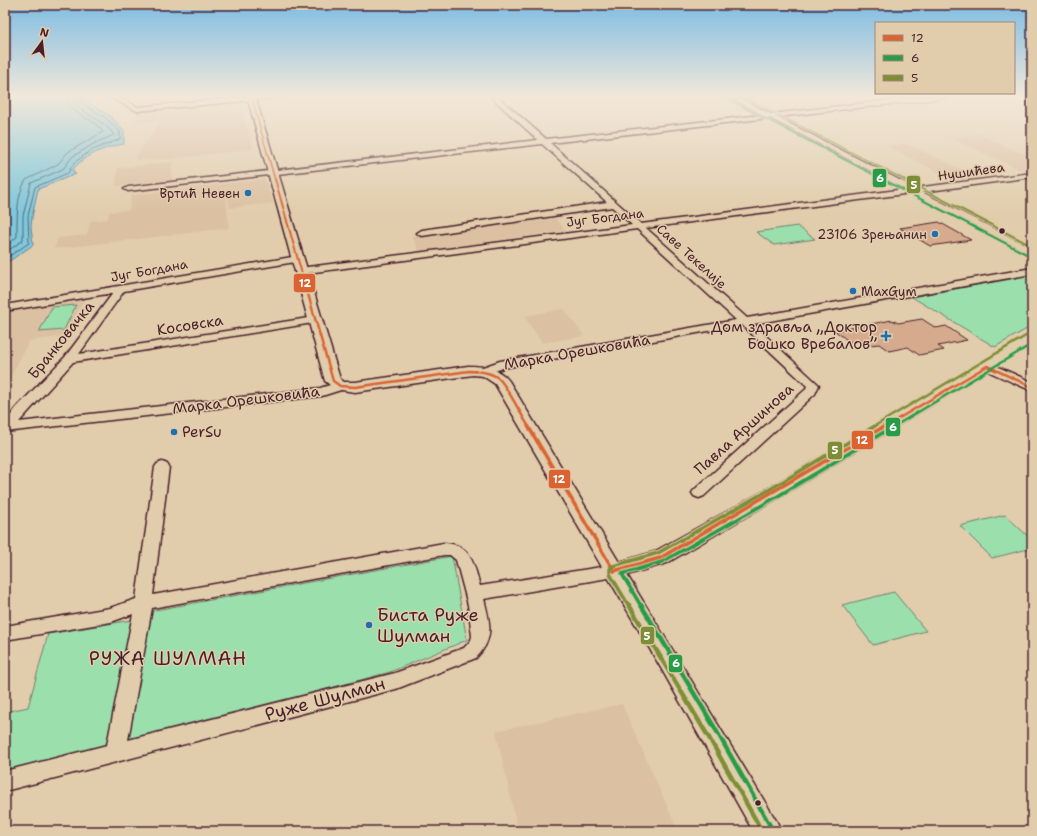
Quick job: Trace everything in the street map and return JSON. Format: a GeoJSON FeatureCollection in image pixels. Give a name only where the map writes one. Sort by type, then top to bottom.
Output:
{"type":"FeatureCollection","features":[{"type":"Feature","properties":{"kind":"street"},"geometry":{"type":"LineString","coordinates":[[262,135],[333,381],[340,386]]}},
{"type":"Feature","properties":{"kind":"street","name":"Саве Текелије"},"geometry":{"type":"LineString","coordinates":[[536,135],[810,380],[813,385],[811,390]]}},
{"type":"Feature","properties":{"kind":"street"},"geometry":{"type":"LineString","coordinates":[[128,189],[602,135]]}},
{"type":"Feature","properties":{"kind":"street"},"geometry":{"type":"LineString","coordinates":[[806,135],[1032,252]]}},
{"type":"Feature","properties":{"kind":"street","name":"Нушићева"},"geometry":{"type":"LineString","coordinates":[[913,191],[1032,175]]}},
{"type":"Feature","properties":{"kind":"street","name":"Југ Богдана"},"geometry":{"type":"LineString","coordinates":[[5,308],[119,289],[299,265],[639,227],[913,191]]}},
{"type":"Feature","properties":{"kind":"street","name":"Југ Богдана"},"geometry":{"type":"LineString","coordinates":[[422,232],[614,204]]}},
{"type":"Feature","properties":{"kind":"street","name":"Марка Орешковића"},"geometry":{"type":"LineString","coordinates":[[7,428],[317,392],[340,386],[355,387],[462,371],[484,371],[500,365],[1032,271]]}},
{"type":"Feature","properties":{"kind":"street","name":"Бранковачка"},"geometry":{"type":"LineString","coordinates":[[7,428],[69,359],[118,293],[119,289]]}},
{"type":"Feature","properties":{"kind":"street","name":"Косовска"},"geometry":{"type":"LineString","coordinates":[[69,359],[315,320]]}},
{"type":"Feature","properties":{"kind":"street"},"geometry":{"type":"LineString","coordinates":[[473,594],[614,571],[660,558],[741,512],[1032,338]]}},
{"type":"Feature","properties":{"kind":"street"},"geometry":{"type":"LineString","coordinates":[[987,366],[1032,387]]}},
{"type":"Feature","properties":{"kind":"street"},"geometry":{"type":"LineString","coordinates":[[484,371],[497,376],[501,381],[712,733],[768,831]]}},
{"type":"Feature","properties":{"kind":"street","name":"Павла Аршинова"},"geometry":{"type":"LineString","coordinates":[[699,493],[811,390]]}},
{"type":"Feature","properties":{"kind":"street"},"geometry":{"type":"LineString","coordinates":[[116,753],[144,603],[162,467]]}},
{"type":"Feature","properties":{"kind":"street","name":"Руже Шулман"},"geometry":{"type":"LineString","coordinates":[[5,633],[111,615],[144,603],[444,549],[455,551],[463,557],[481,631],[478,644],[470,653],[396,681],[5,781]]}},
{"type":"Feature","properties":{"kind":"shaded area"},"geometry":{"type":"Polygon","coordinates":[[[151,135],[249,135],[253,149],[167,159],[135,160],[151,135]]]}},
{"type":"Feature","properties":{"kind":"shaded area"},"geometry":{"type":"Polygon","coordinates":[[[980,135],[1032,158],[1032,167],[1019,169],[950,138],[980,135]]]}},
{"type":"Feature","properties":{"kind":"shaded area"},"geometry":{"type":"Polygon","coordinates":[[[907,144],[977,177],[963,179],[945,171],[938,172],[887,146],[907,144]]]}},
{"type":"Feature","properties":{"kind":"shaded area"},"geometry":{"type":"Polygon","coordinates":[[[172,162],[172,180],[116,186],[118,168],[172,162]]]}},
{"type":"Feature","properties":{"kind":"shaded area"},"geometry":{"type":"Polygon","coordinates":[[[265,179],[273,203],[230,208],[225,186],[229,228],[54,249],[58,238],[87,235],[90,221],[108,219],[109,212],[129,210],[131,195],[265,179]]]}},
{"type":"Feature","properties":{"kind":"shaded area"},"geometry":{"type":"Polygon","coordinates":[[[555,218],[566,231],[419,251],[412,236],[555,218]]]}},
{"type":"Feature","properties":{"kind":"shaded area"},"geometry":{"type":"Polygon","coordinates":[[[85,298],[65,336],[29,341],[5,388],[5,312],[85,298]]]}},
{"type":"Feature","properties":{"kind":"shaded area"},"geometry":{"type":"Polygon","coordinates":[[[564,309],[584,336],[542,343],[524,316],[564,309]]]}},
{"type":"Feature","properties":{"kind":"shaded area"},"geometry":{"type":"Polygon","coordinates":[[[622,704],[678,831],[518,831],[496,731],[622,704]]]}},
{"type":"Feature","properties":{"kind":"green space"},"geometry":{"type":"Polygon","coordinates":[[[797,226],[815,239],[774,245],[756,232],[797,226]]]}},
{"type":"Feature","properties":{"kind":"green space"},"geometry":{"type":"Polygon","coordinates":[[[1032,274],[1032,326],[995,347],[912,297],[1032,274]]]}},
{"type":"Feature","properties":{"kind":"green space"},"geometry":{"type":"Polygon","coordinates":[[[76,305],[64,330],[39,332],[52,307],[76,305]]]}},
{"type":"Feature","properties":{"kind":"green space"},"geometry":{"type":"Polygon","coordinates":[[[1005,515],[1032,540],[1032,548],[992,558],[960,526],[1005,515]]]}},
{"type":"Feature","properties":{"kind":"green space"},"geometry":{"type":"Polygon","coordinates":[[[452,556],[467,640],[390,672],[127,743],[150,611],[452,556]]]}},
{"type":"Feature","properties":{"kind":"green space"},"geometry":{"type":"Polygon","coordinates":[[[894,592],[926,631],[873,645],[842,605],[894,592]]]}},
{"type":"Feature","properties":{"kind":"green space"},"geometry":{"type":"Polygon","coordinates":[[[138,619],[114,751],[5,772],[5,712],[28,707],[48,634],[138,619]]]}},
{"type":"Feature","properties":{"kind":"water"},"geometry":{"type":"Polygon","coordinates":[[[5,135],[124,135],[124,144],[96,152],[83,160],[73,169],[73,172],[76,174],[38,189],[31,227],[33,245],[5,264],[5,135]]]}},
{"type":"Feature","properties":{"kind":"building","name":"23106 Зрењанин"},"geometry":{"type":"Polygon","coordinates":[[[939,222],[971,240],[930,246],[900,228],[939,222]]]}},
{"type":"Feature","properties":{"kind":"building","name":"Дом здравља „Доктор Бошко Вребалов”"},"geometry":{"type":"Polygon","coordinates":[[[922,319],[936,328],[946,326],[967,340],[938,346],[944,350],[919,355],[908,347],[889,351],[879,344],[870,345],[863,340],[850,342],[835,331],[892,320],[898,323],[922,319]]]}},
{"type":"Feature","properties":{"kind":"transit line","name":"12"},"geometry":{"type":"LineString","coordinates":[[262,135],[333,381],[340,386],[355,387],[469,371],[482,372],[497,378],[501,381],[614,571],[660,558],[741,512],[987,366],[1032,387]]}},
{"type":"Feature","properties":{"kind":"transit line","name":"6"},"geometry":{"type":"LineString","coordinates":[[797,135],[1030,256]]}},
{"type":"Feature","properties":{"kind":"transit line","name":"5"},"geometry":{"type":"LineString","coordinates":[[817,135],[1032,246]]}},
{"type":"Feature","properties":{"kind":"transit line","name":"5"},"geometry":{"type":"LineString","coordinates":[[762,831],[708,736],[610,574],[610,569],[613,566],[658,553],[767,491],[1029,334]]}},
{"type":"Feature","properties":{"kind":"transit line","name":"6"},"geometry":{"type":"LineString","coordinates":[[772,829],[716,730],[622,574],[662,562],[773,499],[1032,344]]}},
{"type":"Feature","properties":{"kind":"place","name":"Вртић Невен"},"geometry":{"type":"Point","coordinates":[248,193]}},
{"type":"Feature","properties":{"kind":"place","name":"23106 Зрењанин"},"geometry":{"type":"Point","coordinates":[935,234]}},
{"type":"Feature","properties":{"kind":"place","name":"MaxGym"},"geometry":{"type":"Point","coordinates":[853,291]}},
{"type":"Feature","properties":{"kind":"place","name":"Дом здравља „Доктор Бошко Вребалов”"},"geometry":{"type":"Point","coordinates":[886,336]}},
{"type":"Feature","properties":{"kind":"place","name":"PerSu"},"geometry":{"type":"Point","coordinates":[174,432]}},
{"type":"Feature","properties":{"kind":"place","name":"Биста Руже Шулман"},"geometry":{"type":"Point","coordinates":[369,625]}},
{"type":"Feature","properties":{"kind":"district","name":"РУЖА ШУЛМАН"},"geometry":{"type":"Point","coordinates":[168,658]}}]}
